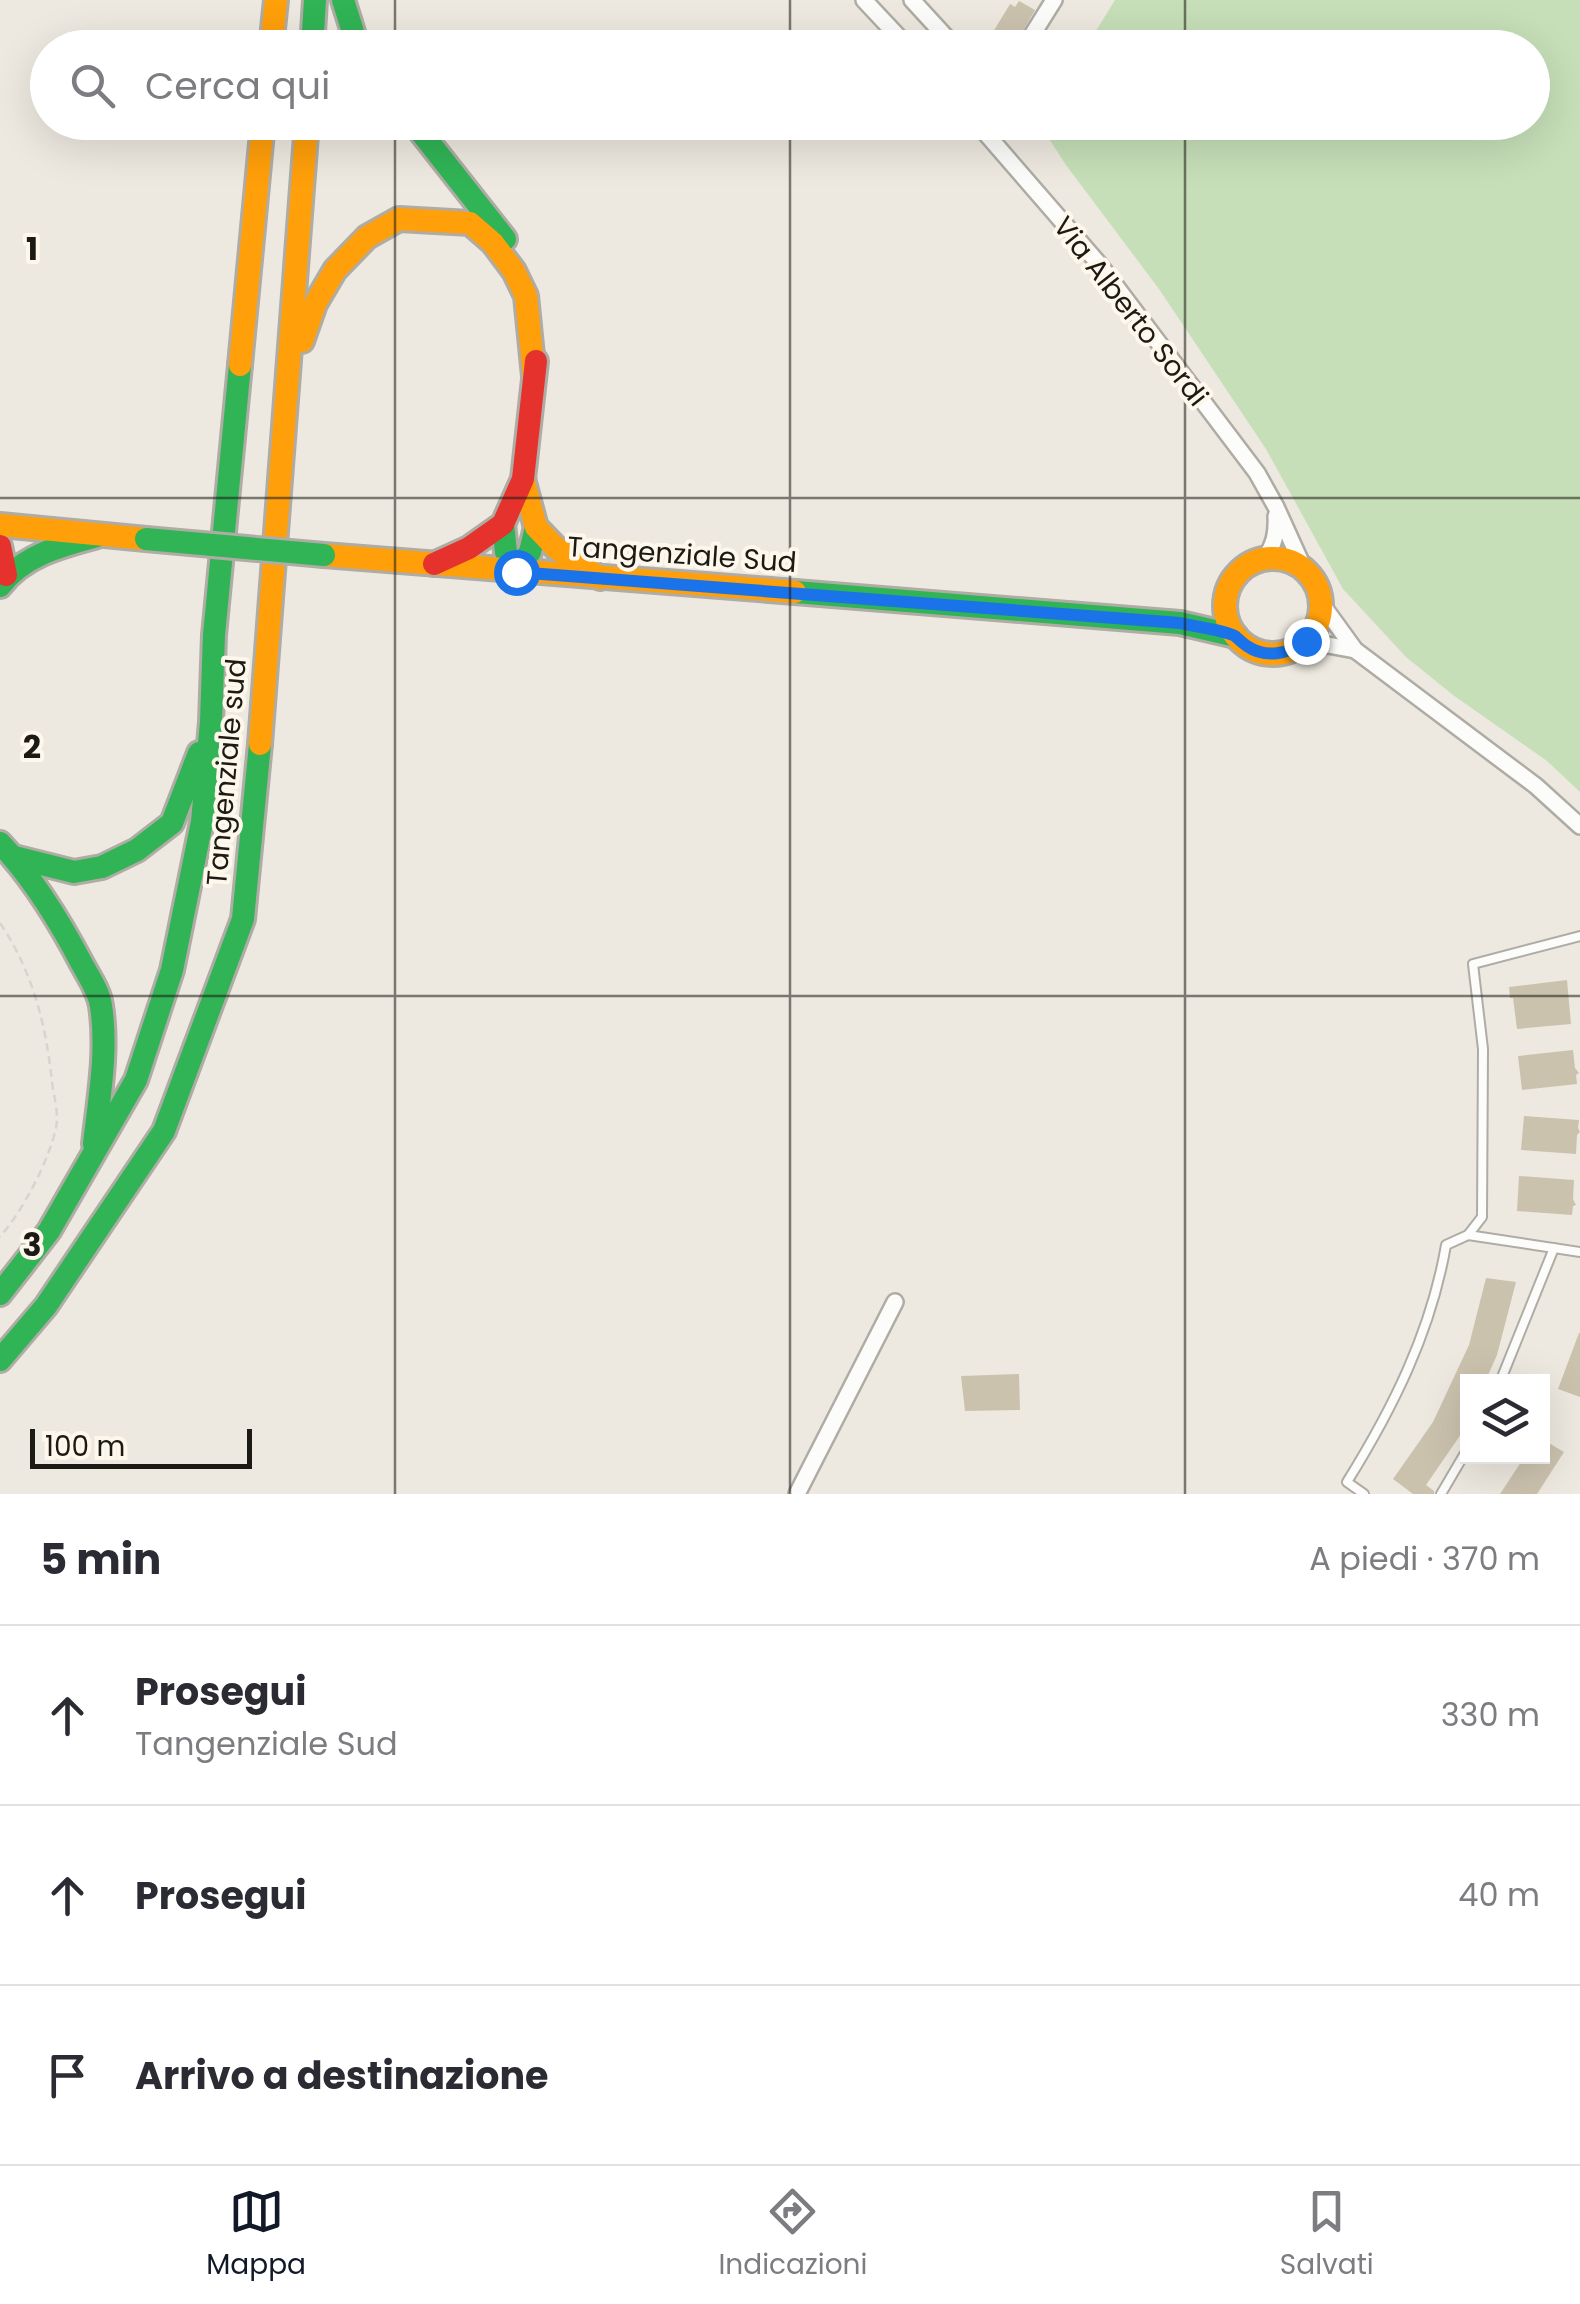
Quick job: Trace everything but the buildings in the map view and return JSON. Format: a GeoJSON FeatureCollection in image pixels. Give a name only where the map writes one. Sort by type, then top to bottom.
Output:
{"type":"FeatureCollection","features":[{"type":"Feature","properties":{"kind":"main road"},"geometry":{"type":"LineString","coordinates":[[273,30],[276,0]]}},
{"type":"Feature","properties":{"kind":"main road"},"geometry":{"type":"LineString","coordinates":[[313,30],[315,0]]}},
{"type":"Feature","properties":{"kind":"main road"},"geometry":{"type":"LineString","coordinates":[[343,0],[352,30]]}},
{"type":"Feature","properties":{"kind":"main road","name":"Tangenziale sud"},"geometry":{"type":"LineString","coordinates":[[0,1294],[49,1232],[136,1080],[172,970],[202,822],[214,635],[261,140]]}},
{"type":"Feature","properties":{"kind":"main road","name":"Tangenziale sud"},"geometry":{"type":"LineString","coordinates":[[0,1360],[46,1306],[164,1131],[242,919],[265,691],[305,140]]}},
{"type":"Feature","properties":{"kind":"main road"},"geometry":{"type":"LineString","coordinates":[[427,140],[534,275],[540,301],[541,332],[524,478],[504,524],[506,552],[516,572],[530,552],[536,527],[524,478]]}},
{"type":"Feature","properties":{"kind":"main road"},"geometry":{"type":"LineString","coordinates":[[283,466],[304,331],[315,304],[336,270],[368,236],[399,218],[470,223],[493,243],[514,271],[526,296],[534,376]]}},
{"type":"Feature","properties":{"kind":"main road"},"geometry":{"type":"LineString","coordinates":[[434,564],[469,548],[504,524]]}},
{"type":"Feature","properties":{"kind":"main road","name":"Tangenziale Sud"},"geometry":{"type":"LineString","coordinates":[[0,525],[516,572],[1180,623],[1236,636]]}},
{"type":"Feature","properties":{"kind":"main road"},"geometry":{"type":"LineString","coordinates":[[536,527],[556,548],[600,578]]}},
{"type":"Feature","properties":{"kind":"main road"},"geometry":{"type":"LineString","coordinates":[[3,581],[43,553],[101,535]]}},
{"type":"Feature","properties":{"kind":"main road"},"geometry":{"type":"LineString","coordinates":[[0,546],[3,581]]}},
{"type":"Feature","properties":{"kind":"main road"},"geometry":{"type":"LineString","coordinates":[[1265,559],[1286,560],[1306,571],[1321,603],[1318,624],[1298,647],[1272,654],[1258,652],[1236,636],[1225,607],[1232,581],[1241,571],[1265,559]]}},
{"type":"Feature","properties":{"kind":"main road","name":"Tangenziale Sud"},"geometry":{"type":"LineString","coordinates":[[1180,623],[1225,607]]}},
{"type":"Feature","properties":{"kind":"main road"},"geometry":{"type":"LineString","coordinates":[[7,850],[33,864],[74,872],[102,866],[137,850],[172,823],[211,722]]}},
{"type":"Feature","properties":{"kind":"main road"},"geometry":{"type":"LineString","coordinates":[[7,850],[72,943],[101,1001],[102,1054],[93,1156]]}},
{"type":"Feature","properties":{"kind":"street"},"geometry":{"type":"LineString","coordinates":[[864,0],[892,30]]}},
{"type":"Feature","properties":{"kind":"street"},"geometry":{"type":"LineString","coordinates":[[912,0],[940,30]]}},
{"type":"Feature","properties":{"kind":"street"},"geometry":{"type":"LineString","coordinates":[[1035,30],[1054,0]]}},
{"type":"Feature","properties":{"kind":"street","name":"Via Alberto Sordi"},"geometry":{"type":"LineString","coordinates":[[992,140],[1099,264],[1257,473],[1306,571]]}},
{"type":"Feature","properties":{"kind":"street"},"geometry":{"type":"LineString","coordinates":[[1265,559],[1274,544],[1276,508]]}},
{"type":"Feature","properties":{"kind":"street"},"geometry":{"type":"LineString","coordinates":[[1321,603],[1354,650],[1536,786],[1580,826]]}},
{"type":"Feature","properties":{"kind":"street"},"geometry":{"type":"LineString","coordinates":[[1298,647],[1328,645],[1354,650]]}},
{"type":"Feature","properties":{"kind":"street"},"geometry":{"type":"LineString","coordinates":[[797,1494],[895,1302]]}},
{"type":"Feature","properties":{"kind":"lane"},"geometry":{"type":"LineString","coordinates":[[1364,1494],[1346,1482],[1382,1426],[1419,1346],[1446,1245],[1468,1235],[1482,1217],[1483,1049],[1474,964],[1580,936]]}},
{"type":"Feature","properties":{"kind":"lane"},"geometry":{"type":"LineString","coordinates":[[1468,1235],[1580,1252]]}},
{"type":"Feature","properties":{"kind":"lane"},"geometry":{"type":"LineString","coordinates":[[1503,1374],[1554,1248]]}},
{"type":"Feature","properties":{"kind":"lane"},"geometry":{"type":"LineString","coordinates":[[1441,1494],[1460,1462]]}},
{"type":"Feature","properties":{"kind":"path"},"geometry":{"type":"LineString","coordinates":[[0,923],[35,990],[47,1038],[57,1124],[35,1180],[0,1237]]}},
{"type":"Feature","properties":{"kind":"green space"},"geometry":{"type":"Polygon","coordinates":[[[1115,0],[1580,0],[1580,792],[1547,761],[1406,657],[1343,589],[1266,449],[1159,289],[1050,140],[1550,140],[1550,30],[1096,30],[1115,0]]]}},
{"type":"Feature","properties":{"kind":"traffic: fast"},"geometry":{"type":"LineString","coordinates":[[313,30],[315,0]]}},
{"type":"Feature","properties":{"kind":"traffic: fast"},"geometry":{"type":"LineString","coordinates":[[343,0],[352,30]]}},
{"type":"Feature","properties":{"kind":"traffic: fast"},"geometry":{"type":"LineString","coordinates":[[427,140],[505,239]]}},
{"type":"Feature","properties":{"kind":"traffic: fast"},"geometry":{"type":"LineString","coordinates":[[0,1294],[49,1231],[136,1080],[172,970],[202,822],[214,635],[240,365]]}},
{"type":"Feature","properties":{"kind":"traffic: fast"},"geometry":{"type":"LineString","coordinates":[[503,524],[506,552],[516,571],[530,552],[536,527]]}},
{"type":"Feature","properties":{"kind":"traffic: fast"},"geometry":{"type":"LineString","coordinates":[[0,586],[33,558],[101,535]]}},
{"type":"Feature","properties":{"kind":"traffic: fast"},"geometry":{"type":"LineString","coordinates":[[146,539],[324,555]]}},
{"type":"Feature","properties":{"kind":"traffic: fast"},"geometry":{"type":"LineString","coordinates":[[795,592],[1180,623],[1236,636]]}},
{"type":"Feature","properties":{"kind":"traffic: fast"},"geometry":{"type":"LineString","coordinates":[[0,1360],[46,1306],[164,1131],[243,919],[260,744]]}},
{"type":"Feature","properties":{"kind":"traffic: fast"},"geometry":{"type":"LineString","coordinates":[[14,857],[74,872],[102,867],[137,850],[172,823],[199,753]]}},
{"type":"Feature","properties":{"kind":"traffic: fast"},"geometry":{"type":"LineString","coordinates":[[0,843],[55,916],[100,1000],[103,1058],[94,1144]]}},
{"type":"Feature","properties":{"kind":"traffic: slow"},"geometry":{"type":"LineString","coordinates":[[273,30],[276,0]]}},
{"type":"Feature","properties":{"kind":"traffic: slow"},"geometry":{"type":"LineString","coordinates":[[240,365],[261,140]]}},
{"type":"Feature","properties":{"kind":"traffic: slow"},"geometry":{"type":"LineString","coordinates":[[260,744],[306,140]]}},
{"type":"Feature","properties":{"kind":"traffic: slow"},"geometry":{"type":"LineString","coordinates":[[302,341],[315,304],[335,270],[367,237],[399,219],[470,223],[493,243],[514,271],[526,296],[534,376]]}},
{"type":"Feature","properties":{"kind":"traffic: slow"},"geometry":{"type":"LineString","coordinates":[[523,479],[536,527],[556,548],[600,578]]}},
{"type":"Feature","properties":{"kind":"traffic: slow"},"geometry":{"type":"LineString","coordinates":[[0,525],[146,539]]}},
{"type":"Feature","properties":{"kind":"traffic: slow"},"geometry":{"type":"LineString","coordinates":[[324,555],[795,592]]}},
{"type":"Feature","properties":{"kind":"traffic: slow"},"geometry":{"type":"LineString","coordinates":[[1273,558],[1291,562],[1307,572],[1317,588],[1321,606],[1317,624],[1307,640],[1291,650],[1273,654],[1255,650],[1239,640],[1229,624],[1225,606],[1229,588],[1239,572],[1255,562],[1273,558]]}},
{"type":"Feature","properties":{"kind":"traffic: jam"},"geometry":{"type":"LineString","coordinates":[[434,564],[469,548],[503,524],[523,479],[536,361]]}},
{"type":"Feature","properties":{"kind":"traffic: jam"},"geometry":{"type":"LineString","coordinates":[[0,546],[6,575]]}},
{"type":"Feature","properties":{"kind":"route"},"geometry":{"type":"LineString","coordinates":[[516,572],[1180,623],[1236,636],[1258,652],[1272,654],[1306,641]]}}]}
